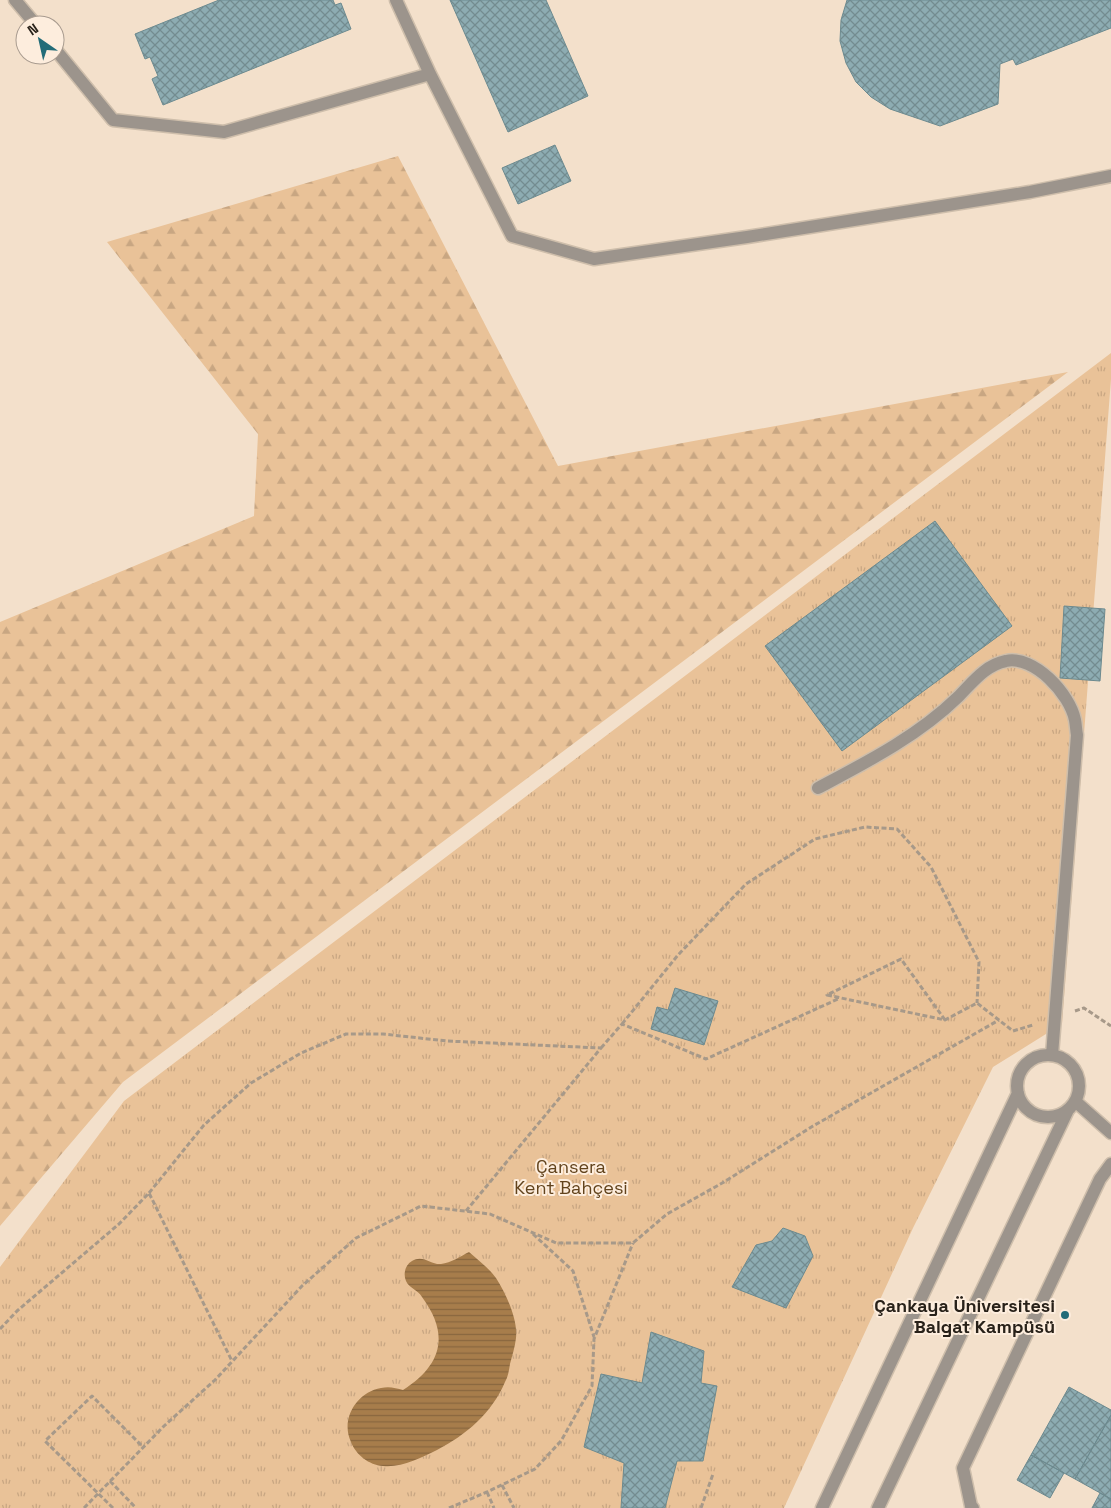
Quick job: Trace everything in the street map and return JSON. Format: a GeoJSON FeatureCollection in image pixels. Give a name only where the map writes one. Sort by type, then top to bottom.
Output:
{"type":"FeatureCollection","features":[{"type":"Feature","properties":{"kind":"street"},"geometry":{"type":"LineString","coordinates":[[15,0],[28,15]]}},
{"type":"Feature","properties":{"kind":"street"},"geometry":{"type":"LineString","coordinates":[[396,0],[430,74],[512,236],[594,259],[1030,192],[1111,176]]}},
{"type":"Feature","properties":{"kind":"street"},"geometry":{"type":"LineString","coordinates":[[65,61],[112,120],[224,132],[430,74]]}},
{"type":"Feature","properties":{"kind":"street"},"geometry":{"type":"LineString","coordinates":[[818,788],[905,739],[936,716],[994,664],[1014,660],[1035,666],[1045,674],[1067,700],[1075,719],[1077,735],[1052,1055]]}},
{"type":"Feature","properties":{"kind":"street"},"geometry":{"type":"LineString","coordinates":[[878,1508],[1072,1106],[1079,1091],[1079,1081],[1075,1071],[1070,1063],[1062,1058],[1052,1055],[1042,1056],[1033,1059],[1026,1065],[1020,1073],[1018,1093],[1022,1102],[1029,1110],[1038,1115],[1049,1117],[1059,1115],[1072,1106]]}},
{"type":"Feature","properties":{"kind":"street"},"geometry":{"type":"LineString","coordinates":[[822,1508],[1018,1093]]}},
{"type":"Feature","properties":{"kind":"street"},"geometry":{"type":"LineString","coordinates":[[1072,1106],[1111,1133]]}},
{"type":"Feature","properties":{"kind":"street"},"geometry":{"type":"LineString","coordinates":[[973,1508],[963,1468],[1100,1179],[1111,1164]]}},
{"type":"Feature","properties":{"kind":"path"},"geometry":{"type":"LineString","coordinates":[[466,1211],[678,955],[746,884],[815,839],[865,827],[897,829],[931,867],[979,962],[977,1003]]}},
{"type":"Feature","properties":{"kind":"path"},"geometry":{"type":"LineString","coordinates":[[944,1020],[901,959],[827,996],[944,1020],[977,1003]]}},
{"type":"Feature","properties":{"kind":"path"},"geometry":{"type":"LineString","coordinates":[[622,1024],[706,1059],[839,998]]}},
{"type":"Feature","properties":{"kind":"path"},"geometry":{"type":"LineString","coordinates":[[977,1003],[1013,1031],[1084,1008],[1111,1026]]}},
{"type":"Feature","properties":{"kind":"path"},"geometry":{"type":"LineString","coordinates":[[594,1339],[633,1243],[667,1214],[724,1182],[845,1108],[999,1020]]}},
{"type":"Feature","properties":{"kind":"path"},"geometry":{"type":"LineString","coordinates":[[0,1329],[17,1311],[119,1224],[149,1193],[204,1125],[251,1082],[301,1052],[346,1034],[383,1034],[457,1042],[602,1048]]}},
{"type":"Feature","properties":{"kind":"path"},"geometry":{"type":"LineString","coordinates":[[149,1193],[232,1360]]}},
{"type":"Feature","properties":{"kind":"path"},"geometry":{"type":"LineString","coordinates":[[84,1508],[164,1426],[215,1380],[302,1286],[356,1238],[421,1206],[490,1214],[556,1243],[633,1243]]}},
{"type":"Feature","properties":{"kind":"path"},"geometry":{"type":"LineString","coordinates":[[449,1508],[535,1469],[561,1441],[592,1386],[594,1339],[573,1271],[531,1232]]}},
{"type":"Feature","properties":{"kind":"path"},"geometry":{"type":"LineString","coordinates":[[113,1508],[45,1441],[92,1396],[143,1447]]}},
{"type":"Feature","properties":{"kind":"path"},"geometry":{"type":"LineString","coordinates":[[701,1508],[713,1474]]}},
{"type":"Feature","properties":{"kind":"path"},"geometry":{"type":"LineString","coordinates":[[110,1481],[136,1508]]}},
{"type":"Feature","properties":{"kind":"path"},"geometry":{"type":"LineString","coordinates":[[502,1485],[514,1508]]}},
{"type":"Feature","properties":{"kind":"path"},"geometry":{"type":"LineString","coordinates":[[487,1492],[494,1508]]}},
{"type":"Feature","properties":{"kind":"green space"},"geometry":{"type":"Polygon","coordinates":[[[398,156],[558,466],[1068,372],[123,1082],[0,1226],[0,622],[254,516],[258,434],[107,242],[398,156]]]}},
{"type":"Feature","properties":{"kind":"green space","name":"Çansera Kent Bahçesi"},"geometry":{"type":"Polygon","coordinates":[[[1111,353],[1111,379],[1062,1024],[993,1067],[913,1228],[784,1508],[0,1508],[0,1267],[124,1101],[1111,353]]]}},
{"type":"Feature","properties":{"kind":"shaded area"},"geometry":{"type":"Polygon","coordinates":[[[469,1252],[487,1267],[496,1278],[513,1315],[516,1338],[506,1380],[493,1404],[477,1422],[448,1444],[404,1464],[383,1466],[373,1464],[360,1455],[351,1442],[348,1424],[353,1408],[358,1401],[372,1391],[387,1387],[403,1390],[426,1370],[434,1360],[438,1348],[439,1337],[431,1311],[422,1297],[406,1281],[406,1267],[416,1259],[441,1264],[452,1261],[469,1252]]]}},
{"type":"Feature","properties":{"kind":"building"},"geometry":{"type":"Polygon","coordinates":[[[219,0],[333,0],[335,5],[341,3],[351,29],[163,105],[152,79],[158,76],[150,57],[145,59],[135,34],[219,0]]]}},
{"type":"Feature","properties":{"kind":"building"},"geometry":{"type":"Polygon","coordinates":[[[450,0],[546,0],[588,96],[508,132],[450,0]]]}},
{"type":"Feature","properties":{"kind":"building"},"geometry":{"type":"Polygon","coordinates":[[[847,0],[1111,0],[1111,28],[1016,65],[1013,59],[1000,64],[998,104],[940,126],[890,109],[871,97],[856,82],[846,63],[840,41],[841,20],[847,0]]]}},
{"type":"Feature","properties":{"kind":"building"},"geometry":{"type":"Polygon","coordinates":[[[555,145],[571,181],[518,204],[502,168],[555,145]]]}},
{"type":"Feature","properties":{"kind":"building"},"geometry":{"type":"Polygon","coordinates":[[[935,521],[1012,626],[842,751],[765,646],[935,521]]]}},
{"type":"Feature","properties":{"kind":"building"},"geometry":{"type":"Polygon","coordinates":[[[1064,606],[1105,609],[1100,681],[1060,678],[1064,606]]]}},
{"type":"Feature","properties":{"kind":"building"},"geometry":{"type":"Polygon","coordinates":[[[675,988],[718,1001],[704,1045],[651,1029],[657,1007],[668,1010],[675,988]]]}},
{"type":"Feature","properties":{"kind":"building"},"geometry":{"type":"Polygon","coordinates":[[[783,1228],[805,1236],[813,1256],[786,1308],[732,1287],[756,1245],[772,1241],[783,1228]]]}},
{"type":"Feature","properties":{"kind":"building"},"geometry":{"type":"Polygon","coordinates":[[[651,1332],[704,1351],[701,1383],[717,1386],[703,1461],[677,1461],[665,1508],[621,1508],[624,1463],[584,1447],[601,1374],[642,1383],[651,1332]]]}},
{"type":"Feature","properties":{"kind":"building"},"geometry":{"type":"Polygon","coordinates":[[[1069,1387],[1111,1410],[1111,1415],[1075,1479],[1031,1455],[1069,1387]]]}},
{"type":"Feature","properties":{"kind":"building"},"geometry":{"type":"Polygon","coordinates":[[[1111,1415],[1111,1499],[1075,1479],[1111,1415]]]}},
{"type":"Feature","properties":{"kind":"building"},"geometry":{"type":"Polygon","coordinates":[[[1031,1455],[1064,1473],[1050,1498],[1017,1480],[1031,1455]]]}},
{"type":"Feature","properties":{"kind":"building"},"geometry":{"type":"Polygon","coordinates":[[[1100,1493],[1111,1499],[1111,1508],[1092,1508],[1100,1493]]]}},
{"type":"Feature","properties":{"kind":"place","name":"Çankaya Üniversitesi Balgat Kampüsü"},"geometry":{"type":"Point","coordinates":[1065,1315]}}]}
